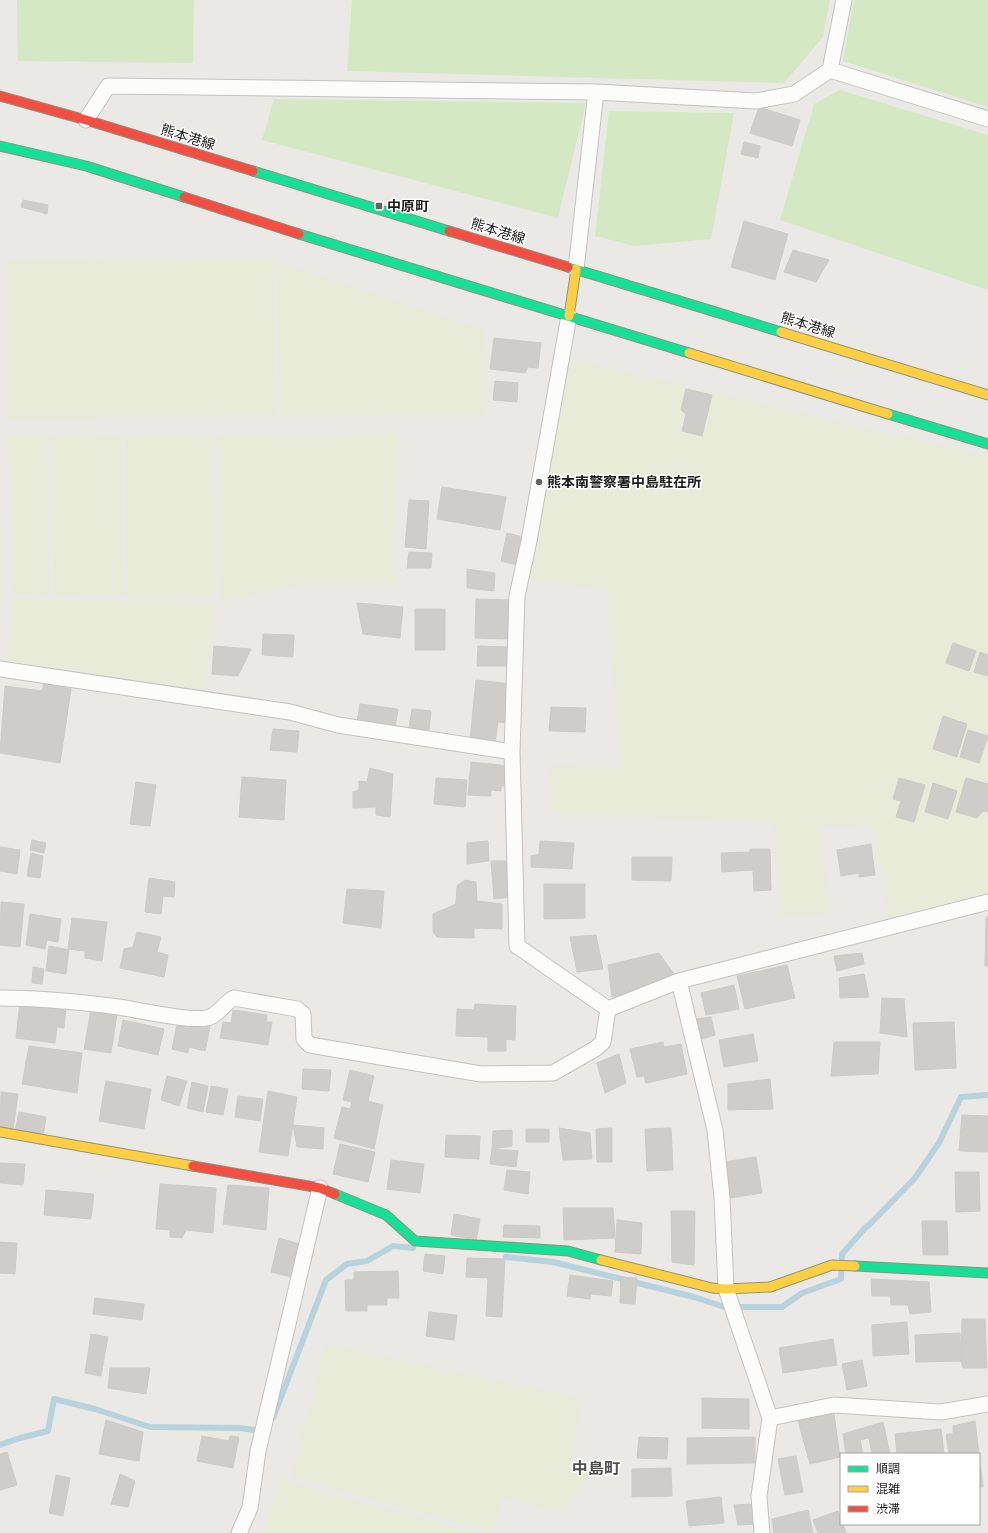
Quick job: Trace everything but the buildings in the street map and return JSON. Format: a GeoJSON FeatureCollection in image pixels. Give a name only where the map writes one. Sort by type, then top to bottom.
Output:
{"type":"FeatureCollection","features":[{"type":"Feature","properties":{"kind":"main road","name":"熊本港線"},"geometry":{"type":"LineString","coordinates":[[0,96],[86,120],[988,395]]}},
{"type":"Feature","properties":{"kind":"main road"},"geometry":{"type":"LineString","coordinates":[[0,146],[86,166],[378,259],[988,444]]}},
{"type":"Feature","properties":{"kind":"main road"},"geometry":{"type":"LineString","coordinates":[[568,316],[576,269]]}},
{"type":"Feature","properties":{"kind":"main road"},"geometry":{"type":"LineString","coordinates":[[0,1132],[320,1188],[386,1215],[415,1240],[568,1251],[712,1288],[726,1289],[770,1287],[832,1265],[988,1273]]}},
{"type":"Feature","properties":{"kind":"street"},"geometry":{"type":"LineString","coordinates":[[86,120],[108,86],[596,92],[756,101],[794,94],[830,70],[844,0]]}},
{"type":"Feature","properties":{"kind":"street"},"geometry":{"type":"LineString","coordinates":[[830,70],[988,119]]}},
{"type":"Feature","properties":{"kind":"street"},"geometry":{"type":"LineString","coordinates":[[576,269],[596,92]]}},
{"type":"Feature","properties":{"kind":"street"},"geometry":{"type":"LineString","coordinates":[[568,316],[529,541],[517,596],[512,752],[517,946],[608,1009]]}},
{"type":"Feature","properties":{"kind":"street"},"geometry":{"type":"LineString","coordinates":[[0,669],[290,712],[338,725],[512,752]]}},
{"type":"Feature","properties":{"kind":"street"},"geometry":{"type":"LineString","coordinates":[[608,1009],[679,981],[988,902]]}},
{"type":"Feature","properties":{"kind":"street"},"geometry":{"type":"LineString","coordinates":[[679,981],[715,1130],[722,1198],[726,1289],[770,1418],[759,1496],[762,1533]]}},
{"type":"Feature","properties":{"kind":"street"},"geometry":{"type":"LineString","coordinates":[[0,998],[34,998],[118,1007],[197,1019],[211,1017],[228,1001],[234,998],[297,1009],[303,1014],[304,1039],[310,1045],[481,1074],[553,1073],[595,1049],[603,1042],[608,1009]]}},
{"type":"Feature","properties":{"kind":"street"},"geometry":{"type":"LineString","coordinates":[[239,1533],[250,1508],[258,1451],[320,1188]]}},
{"type":"Feature","properties":{"kind":"street"},"geometry":{"type":"LineString","coordinates":[[770,1418],[834,1405],[941,1412],[988,1404]]}},
{"type":"Feature","properties":{"kind":"green space"},"geometry":{"type":"Polygon","coordinates":[[[17,0],[194,0],[193,63],[18,61],[17,0]]]}},
{"type":"Feature","properties":{"kind":"green space"},"geometry":{"type":"Polygon","coordinates":[[[352,0],[830,0],[823,37],[784,83],[347,71],[352,0]]]}},
{"type":"Feature","properties":{"kind":"green space"},"geometry":{"type":"Polygon","coordinates":[[[854,0],[988,0],[988,107],[843,61],[854,0]]]}},
{"type":"Feature","properties":{"kind":"green space"},"geometry":{"type":"Polygon","coordinates":[[[840,90],[988,135],[988,290],[780,220],[814,104],[840,90]]]}},
{"type":"Feature","properties":{"kind":"green space"},"geometry":{"type":"Polygon","coordinates":[[[274,99],[586,103],[558,218],[262,140],[274,99]]]}},
{"type":"Feature","properties":{"kind":"green space"},"geometry":{"type":"Polygon","coordinates":[[[609,111],[734,113],[711,239],[634,246],[595,236],[609,111]]]}},
{"type":"Feature","properties":{"kind":"green space"},"geometry":{"type":"Polygon","coordinates":[[[273,260],[276,414],[9,419],[8,261],[273,260]]]}},
{"type":"Feature","properties":{"kind":"green space"},"geometry":{"type":"Polygon","coordinates":[[[276,262],[483,330],[484,414],[280,416],[276,262]]]}},
{"type":"Feature","properties":{"kind":"green space"},"geometry":{"type":"Polygon","coordinates":[[[562,358],[988,457],[988,902],[891,927],[873,825],[820,826],[831,913],[780,915],[774,822],[553,813],[550,766],[620,768],[608,590],[521,578],[562,358]]]}},
{"type":"Feature","properties":{"kind":"green space"},"geometry":{"type":"Polygon","coordinates":[[[398,434],[396,584],[295,585],[221,601],[218,436],[398,434]]]}},
{"type":"Feature","properties":{"kind":"green space"},"geometry":{"type":"Polygon","coordinates":[[[8,435],[47,436],[49,595],[13,595],[8,435]]]}},
{"type":"Feature","properties":{"kind":"green space"},"geometry":{"type":"Polygon","coordinates":[[[215,435],[216,597],[127,597],[125,436],[215,435]]]}},
{"type":"Feature","properties":{"kind":"green space"},"geometry":{"type":"Polygon","coordinates":[[[51,436],[121,437],[124,596],[54,595],[51,436]]]}},
{"type":"Feature","properties":{"kind":"green space"},"geometry":{"type":"Polygon","coordinates":[[[13,599],[216,604],[204,692],[6,662],[13,599]]]}},
{"type":"Feature","properties":{"kind":"green space"},"geometry":{"type":"Polygon","coordinates":[[[326,1345],[581,1399],[572,1461],[592,1471],[563,1512],[501,1497],[493,1532],[292,1477],[326,1345]]]}},
{"type":"Feature","properties":{"kind":"green space"},"geometry":{"type":"Polygon","coordinates":[[[281,1479],[336,1496],[480,1533],[263,1533],[281,1479]]]}},
{"type":"Feature","properties":{"kind":"waterway"},"geometry":{"type":"LineString","coordinates":[[506,1257],[553,1262],[694,1297],[724,1307],[782,1307],[802,1293],[841,1279],[842,1254],[867,1226],[915,1178],[939,1143],[961,1097],[988,1095]]}},
{"type":"Feature","properties":{"kind":"waterway"},"geometry":{"type":"LineString","coordinates":[[273,1418],[326,1280],[347,1264],[367,1261],[393,1246],[413,1248]]}},
{"type":"Feature","properties":{"kind":"waterway"},"geometry":{"type":"LineString","coordinates":[[0,1445],[48,1431],[54,1399],[95,1409],[150,1427],[239,1428],[263,1431]]}},
{"type":"Feature","properties":{"kind":"traffic: fast"},"geometry":{"type":"LineString","coordinates":[[0,146],[86,166],[184,197]]}},
{"type":"Feature","properties":{"kind":"traffic: fast"},"geometry":{"type":"LineString","coordinates":[[253,171],[449,231]]}},
{"type":"Feature","properties":{"kind":"traffic: fast"},"geometry":{"type":"LineString","coordinates":[[299,234],[689,353]]}},
{"type":"Feature","properties":{"kind":"traffic: fast"},"geometry":{"type":"LineString","coordinates":[[568,267],[781,332]]}},
{"type":"Feature","properties":{"kind":"traffic: fast"},"geometry":{"type":"LineString","coordinates":[[888,414],[988,444]]}},
{"type":"Feature","properties":{"kind":"traffic: fast"},"geometry":{"type":"LineString","coordinates":[[335,1194],[386,1215],[415,1241],[568,1251],[601,1260]]}},
{"type":"Feature","properties":{"kind":"traffic: fast"},"geometry":{"type":"LineString","coordinates":[[855,1266],[988,1273]]}},
{"type":"Feature","properties":{"kind":"traffic: slow"},"geometry":{"type":"LineString","coordinates":[[569,316],[576,269]]}},
{"type":"Feature","properties":{"kind":"traffic: slow"},"geometry":{"type":"LineString","coordinates":[[781,332],[988,395]]}},
{"type":"Feature","properties":{"kind":"traffic: slow"},"geometry":{"type":"LineString","coordinates":[[689,353],[888,414]]}},
{"type":"Feature","properties":{"kind":"traffic: slow"},"geometry":{"type":"LineString","coordinates":[[0,1132],[193,1166]]}},
{"type":"Feature","properties":{"kind":"traffic: slow"},"geometry":{"type":"LineString","coordinates":[[601,1260],[712,1288],[726,1289],[770,1287],[832,1265],[855,1266]]}},
{"type":"Feature","properties":{"kind":"traffic: jam"},"geometry":{"type":"LineString","coordinates":[[0,96],[86,120],[253,171]]}},
{"type":"Feature","properties":{"kind":"traffic: jam"},"geometry":{"type":"LineString","coordinates":[[184,197],[299,234]]}},
{"type":"Feature","properties":{"kind":"traffic: jam"},"geometry":{"type":"LineString","coordinates":[[449,231],[568,267]]}},
{"type":"Feature","properties":{"kind":"traffic: jam"},"geometry":{"type":"LineString","coordinates":[[193,1166],[320,1188],[335,1194]]}},
{"type":"Feature","properties":{"kind":"place","name":"中原町"},"geometry":{"type":"Point","coordinates":[379,206]}},
{"type":"Feature","properties":{"kind":"place","name":"熊本南警察署中島駐在所"},"geometry":{"type":"Point","coordinates":[539,482]}},
{"type":"Feature","properties":{"kind":"district","name":"中島町"},"geometry":{"type":"Point","coordinates":[596,1468]}}]}
